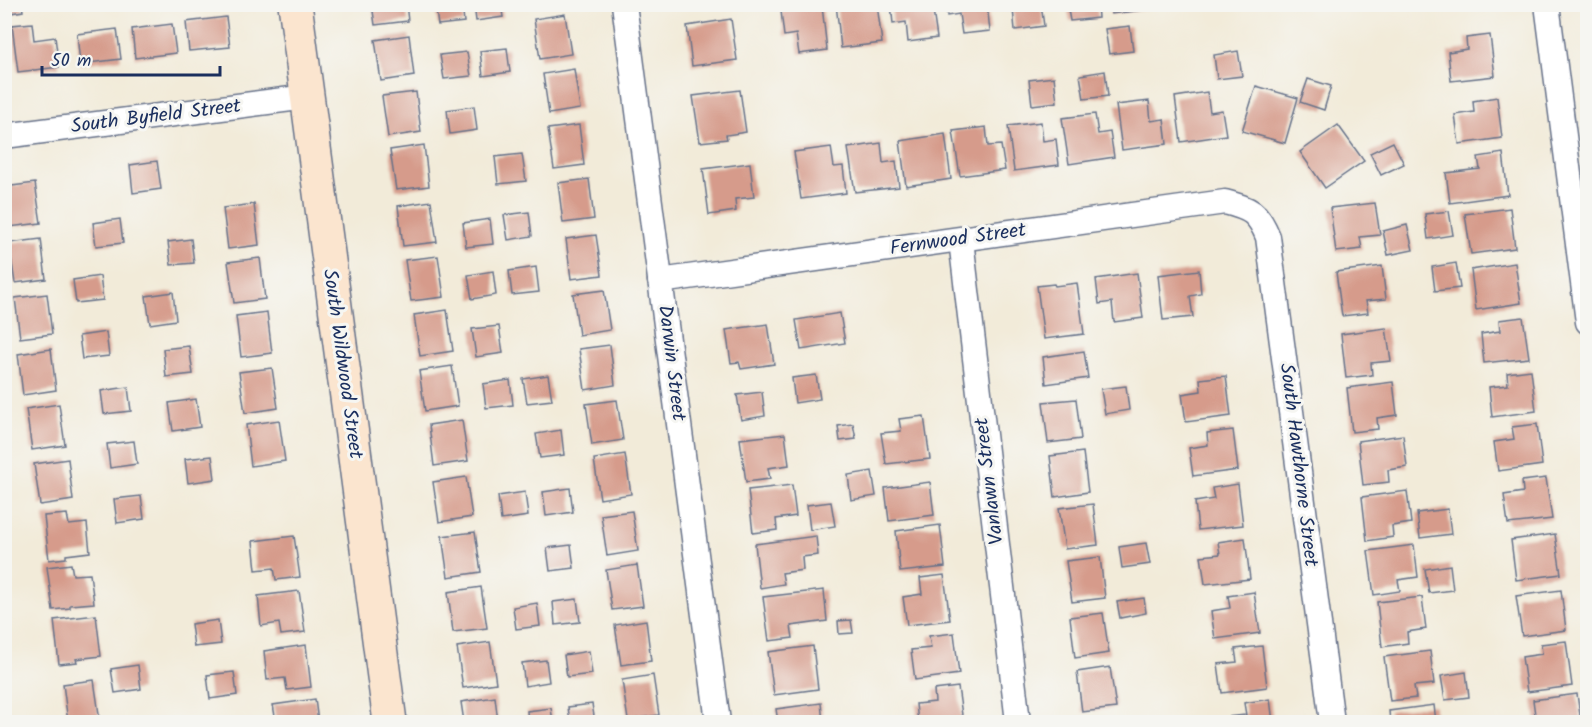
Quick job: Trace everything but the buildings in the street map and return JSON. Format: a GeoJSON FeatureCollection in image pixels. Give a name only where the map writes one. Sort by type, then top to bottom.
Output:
{"type":"FeatureCollection","features":[{"type":"Feature","properties":{"kind":"street","name":"South Wildwood Street"},"geometry":{"type":"LineString","coordinates":[[295,4],[390,723]]}},
{"type":"Feature","properties":{"kind":"street","name":"Darwin Street"},"geometry":{"type":"LineString","coordinates":[[624,4],[718,723]]}},
{"type":"Feature","properties":{"kind":"street"},"geometry":{"type":"LineString","coordinates":[[1547,4],[1587,322]]}},
{"type":"Feature","properties":{"kind":"street","name":"South Byfield Street"},"geometry":{"type":"LineString","coordinates":[[4,136],[307,97]]}},
{"type":"Feature","properties":{"kind":"street","name":"Fernwood Street"},"geometry":{"type":"LineString","coordinates":[[660,281],[1225,202],[1243,207],[1253,213]]}},
{"type":"Feature","properties":{"kind":"street","name":"South Hawthorne Street"},"geometry":{"type":"LineString","coordinates":[[1253,213],[1262,221],[1268,237],[1332,723]]}},
{"type":"Feature","properties":{"kind":"street","name":"Vanlawn Street"},"geometry":{"type":"LineString","coordinates":[[961,240],[1018,723]]}}]}
